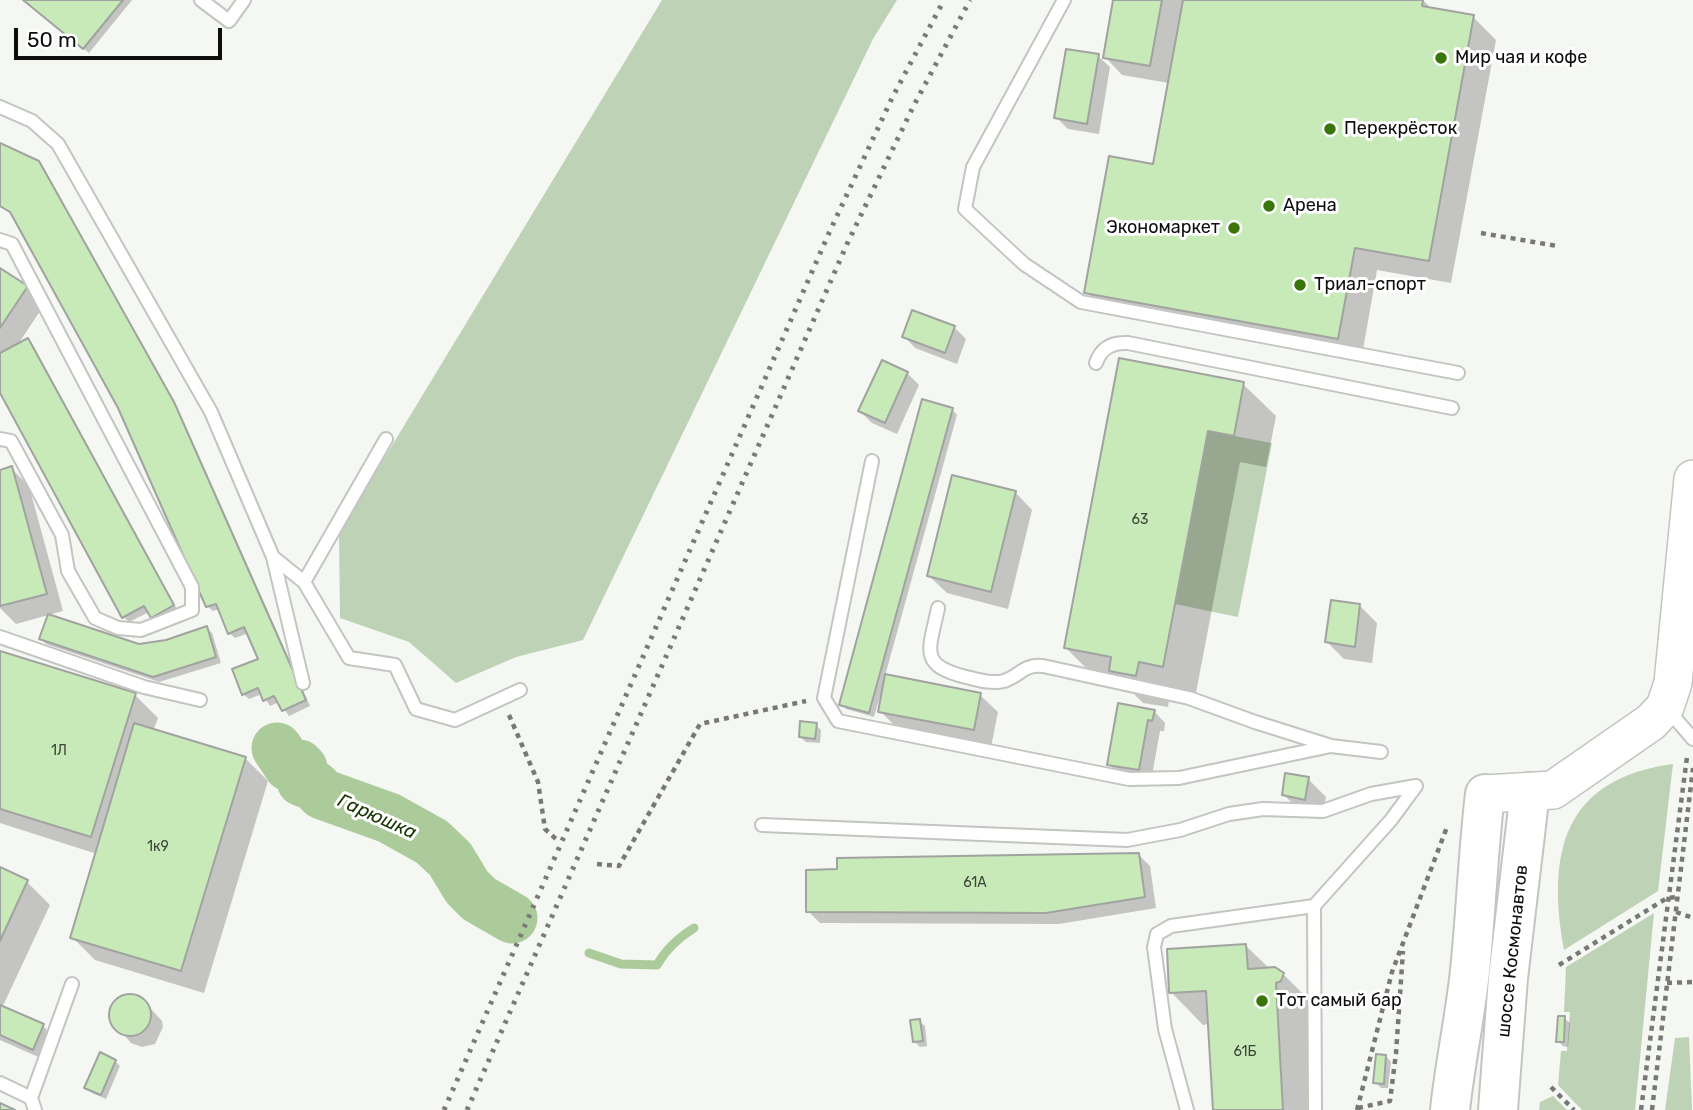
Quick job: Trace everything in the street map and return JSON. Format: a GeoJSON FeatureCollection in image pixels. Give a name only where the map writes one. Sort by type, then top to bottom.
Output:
{"type":"FeatureCollection","features":[{"type":"Feature","properties":{"kind":"main road"},"geometry":{"type":"LineString","coordinates":[[1450,1110],[1455,1059],[1470,972],[1478,852],[1485,794],[1553,790],[1651,722],[1665,707],[1673,683],[1693,479]]}},
{"type":"Feature","properties":{"kind":"main road","name":"шоссе Космонавтов"},"geometry":{"type":"LineString","coordinates":[[1499,1110],[1508,978],[1530,792]]}},
{"type":"Feature","properties":{"kind":"lane"},"geometry":{"type":"LineString","coordinates":[[201,0],[229,21],[244,0]]}},
{"type":"Feature","properties":{"kind":"lane"},"geometry":{"type":"LineString","coordinates":[[1063,0],[974,167],[965,209],[1024,264],[1081,302],[1458,373]]}},
{"type":"Feature","properties":{"kind":"lane"},"geometry":{"type":"LineString","coordinates":[[0,107],[32,121],[58,144],[211,412],[273,557],[303,683]]}},
{"type":"Feature","properties":{"kind":"lane"},"geometry":{"type":"LineString","coordinates":[[0,240],[12,244],[192,587],[192,610],[141,630],[118,628],[95,618],[68,571],[62,535],[11,441],[0,439]]}},
{"type":"Feature","properties":{"kind":"lane"},"geometry":{"type":"LineString","coordinates":[[1096,363],[1099,356],[1111,345],[1128,343],[1452,408]]}},
{"type":"Feature","properties":{"kind":"lane"},"geometry":{"type":"LineString","coordinates":[[304,582],[386,439]]}},
{"type":"Feature","properties":{"kind":"lane"},"geometry":{"type":"LineString","coordinates":[[873,461],[824,698],[838,721],[1129,779],[1179,778],[1331,746]]}},
{"type":"Feature","properties":{"kind":"lane"},"geometry":{"type":"LineString","coordinates":[[273,557],[304,582],[349,657],[395,665],[416,709],[455,720],[520,691]]}},
{"type":"Feature","properties":{"kind":"lane"},"geometry":{"type":"LineString","coordinates":[[938,608],[930,652],[933,661],[945,672],[993,682],[1009,679],[1027,667],[1043,666],[1179,695],[1331,746],[1381,752]]}},
{"type":"Feature","properties":{"kind":"lane"},"geometry":{"type":"LineString","coordinates":[[0,637],[144,687],[200,700]]}},
{"type":"Feature","properties":{"kind":"lane"},"geometry":{"type":"LineString","coordinates":[[1665,707],[1691,738]]}},
{"type":"Feature","properties":{"kind":"lane"},"geometry":{"type":"LineString","coordinates":[[762,825],[1127,840],[1180,830],[1228,814],[1263,810],[1323,811],[1371,794],[1416,786],[1391,820],[1314,906],[1171,926],[1157,934],[1154,947],[1166,1036],[1187,1110]]}},
{"type":"Feature","properties":{"kind":"lane"},"geometry":{"type":"LineString","coordinates":[[1314,906],[1315,1110]]}},
{"type":"Feature","properties":{"kind":"lane"},"geometry":{"type":"LineString","coordinates":[[0,1083],[33,1104],[72,984]]}},
{"type":"Feature","properties":{"kind":"path"},"geometry":{"type":"LineString","coordinates":[[1481,233],[1557,246]]}},
{"type":"Feature","properties":{"kind":"path"},"geometry":{"type":"LineString","coordinates":[[502,698],[538,782],[545,829],[556,839]]}},
{"type":"Feature","properties":{"kind":"path"},"geometry":{"type":"LineString","coordinates":[[597,864],[620,866],[700,724],[824,698]]}},
{"type":"Feature","properties":{"kind":"path"},"geometry":{"type":"LineString","coordinates":[[1641,1110],[1667,898],[1691,738]]}},
{"type":"Feature","properties":{"kind":"path"},"geometry":{"type":"LineString","coordinates":[[1652,1110],[1693,768]]}},
{"type":"Feature","properties":{"kind":"path"},"geometry":{"type":"LineString","coordinates":[[1403,943],[1390,1101],[1357,1109],[1392,972],[1403,943],[1447,827]]}},
{"type":"Feature","properties":{"kind":"path"},"geometry":{"type":"LineString","coordinates":[[1559,965],[1667,898],[1676,897]]}},
{"type":"Feature","properties":{"kind":"path"},"geometry":{"type":"LineString","coordinates":[[1676,912],[1693,918]]}},
{"type":"Feature","properties":{"kind":"path"},"geometry":{"type":"LineString","coordinates":[[1667,983],[1693,982]]}},
{"type":"Feature","properties":{"kind":"path"},"geometry":{"type":"LineString","coordinates":[[1551,1087],[1574,1110]]}},
{"type":"Feature","properties":{"kind":"green space"},"geometry":{"type":"Polygon","coordinates":[[[662,0],[897,0],[873,39],[583,640],[516,657],[456,683],[409,642],[340,618],[339,533],[662,0]]]}},
{"type":"Feature","properties":{"kind":"green space"},"geometry":{"type":"Polygon","coordinates":[[[1208,431],[1272,443],[1238,617],[1175,604],[1208,431]]]}},
{"type":"Feature","properties":{"kind":"green space"},"geometry":{"type":"Polygon","coordinates":[[[1673,764],[1658,891],[1564,950],[1558,883],[1562,853],[1570,827],[1585,804],[1607,786],[1636,772],[1673,764]]]}},
{"type":"Feature","properties":{"kind":"green space"},"geometry":{"type":"Polygon","coordinates":[[[1654,913],[1635,1110],[1582,1110],[1558,1085],[1561,1051],[1567,1051],[1570,1012],[1564,1012],[1566,967],[1654,913]]]}},
{"type":"Feature","properties":{"kind":"green space"},"geometry":{"type":"Polygon","coordinates":[[[1689,1037],[1692,1110],[1665,1110],[1675,1038],[1689,1037]]]}},
{"type":"Feature","properties":{"kind":"green space"},"geometry":{"type":"Polygon","coordinates":[[[1553,1096],[1567,1110],[1539,1110],[1540,1102],[1553,1096]]]}},
{"type":"Feature","properties":{"kind":"building"},"geometry":{"type":"Polygon","coordinates":[[[23,0],[123,0],[83,49],[23,0]]]}},
{"type":"Feature","properties":{"kind":"building"},"geometry":{"type":"Polygon","coordinates":[[[1113,0],[1162,0],[1150,66],[1103,58],[1113,0]]]}},
{"type":"Feature","properties":{"kind":"building","name":"Арена"},"geometry":{"type":"Polygon","coordinates":[[[1183,0],[1423,0],[1422,6],[1474,15],[1429,261],[1355,248],[1338,339],[1084,293],[1109,156],[1153,164],[1183,0]]]}},
{"type":"Feature","properties":{"kind":"building"},"geometry":{"type":"Polygon","coordinates":[[[1066,49],[1099,54],[1087,124],[1054,118],[1066,49]]]}},
{"type":"Feature","properties":{"kind":"building"},"geometry":{"type":"Polygon","coordinates":[[[0,143],[39,161],[174,402],[306,700],[282,711],[274,696],[263,701],[258,688],[242,695],[232,669],[258,659],[244,627],[228,634],[216,604],[206,607],[118,408],[10,212],[0,206],[0,143]]]}},
{"type":"Feature","properties":{"kind":"building"},"geometry":{"type":"Polygon","coordinates":[[[0,268],[28,286],[0,328],[0,268]]]}},
{"type":"Feature","properties":{"kind":"building"},"geometry":{"type":"Polygon","coordinates":[[[912,310],[955,326],[945,353],[902,337],[912,310]]]}},
{"type":"Feature","properties":{"kind":"building"},"geometry":{"type":"Polygon","coordinates":[[[28,338],[174,605],[151,618],[144,606],[122,618],[0,393],[0,353],[28,338]]]}},
{"type":"Feature","properties":{"kind":"building"},"geometry":{"type":"Polygon","coordinates":[[[1119,358],[1244,382],[1234,436],[1208,431],[1163,667],[1139,662],[1136,676],[1109,671],[1111,657],[1064,648],[1119,358]]]}},
{"type":"Feature","properties":{"kind":"building"},"geometry":{"type":"Polygon","coordinates":[[[882,360],[908,372],[885,423],[858,411],[882,360]]]}},
{"type":"Feature","properties":{"kind":"building"},"geometry":{"type":"Polygon","coordinates":[[[922,399],[953,408],[869,713],[839,705],[922,399]]]}},
{"type":"Feature","properties":{"kind":"building"},"geometry":{"type":"Polygon","coordinates":[[[12,466],[47,594],[0,606],[0,470],[12,466]]]}},
{"type":"Feature","properties":{"kind":"building"},"geometry":{"type":"Polygon","coordinates":[[[952,475],[1016,491],[991,592],[927,576],[952,475]]]}},
{"type":"Feature","properties":{"kind":"building"},"geometry":{"type":"Polygon","coordinates":[[[1331,600],[1360,604],[1355,647],[1325,642],[1331,600]]]}},
{"type":"Feature","properties":{"kind":"building"},"geometry":{"type":"Polygon","coordinates":[[[48,614],[139,644],[166,640],[207,626],[216,657],[153,677],[39,639],[48,614]]]}},
{"type":"Feature","properties":{"kind":"building"},"geometry":{"type":"Polygon","coordinates":[[[0,651],[136,693],[91,837],[0,809],[0,651]]]}},
{"type":"Feature","properties":{"kind":"building"},"geometry":{"type":"Polygon","coordinates":[[[885,674],[981,693],[974,730],[878,712],[885,674]]]}},
{"type":"Feature","properties":{"kind":"building"},"geometry":{"type":"Polygon","coordinates":[[[1118,703],[1155,710],[1152,721],[1148,720],[1139,770],[1107,765],[1118,703]]]}},
{"type":"Feature","properties":{"kind":"building"},"geometry":{"type":"Polygon","coordinates":[[[800,721],[817,723],[815,739],[799,737],[800,721]]]}},
{"type":"Feature","properties":{"kind":"building"},"geometry":{"type":"Polygon","coordinates":[[[134,723],[246,757],[181,971],[70,938],[134,723]]]}},
{"type":"Feature","properties":{"kind":"building"},"geometry":{"type":"Polygon","coordinates":[[[1285,773],[1309,777],[1305,800],[1282,795],[1285,773]]]}},
{"type":"Feature","properties":{"kind":"building"},"geometry":{"type":"Polygon","coordinates":[[[1139,853],[1145,897],[1046,913],[806,912],[806,870],[837,869],[837,858],[1139,853]]]}},
{"type":"Feature","properties":{"kind":"building"},"geometry":{"type":"Polygon","coordinates":[[[0,867],[28,880],[0,941],[0,867]]]}},
{"type":"Feature","properties":{"kind":"building"},"geometry":{"type":"Polygon","coordinates":[[[1246,944],[1248,969],[1275,967],[1284,973],[1281,981],[1276,983],[1283,1110],[1213,1110],[1206,991],[1169,993],[1167,949],[1246,944]]]}},
{"type":"Feature","properties":{"kind":"building"},"geometry":{"type":"Polygon","coordinates":[[[130,994],[145,1000],[151,1015],[145,1030],[130,1036],[115,1030],[109,1015],[115,1000],[130,994]]]}},
{"type":"Feature","properties":{"kind":"building"},"geometry":{"type":"Polygon","coordinates":[[[0,1005],[44,1024],[33,1050],[0,1035],[0,1005]]]}},
{"type":"Feature","properties":{"kind":"building"},"geometry":{"type":"Polygon","coordinates":[[[1558,1016],[1565,1016],[1564,1042],[1556,1042],[1558,1016]]]}},
{"type":"Feature","properties":{"kind":"building"},"geometry":{"type":"Polygon","coordinates":[[[920,1019],[923,1041],[913,1042],[910,1020],[920,1019]]]}},
{"type":"Feature","properties":{"kind":"building"},"geometry":{"type":"Polygon","coordinates":[[[100,1052],[116,1060],[101,1095],[84,1088],[100,1052]]]}},
{"type":"Feature","properties":{"kind":"building"},"geometry":{"type":"Polygon","coordinates":[[[1376,1054],[1386,1055],[1384,1084],[1373,1083],[1376,1054]]]}},
{"type":"Feature","properties":{"kind":"building"},"geometry":{"type":"Polygon","coordinates":[[[0,1103],[15,1110],[0,1110],[0,1103]]]}},
{"type":"Feature","properties":{"kind":"waterway","name":"Гарюшка"},"geometry":{"type":"LineString","coordinates":[[277,748],[289,766],[299,765],[302,768],[302,781],[315,786],[322,794],[389,818],[432,842],[450,859],[467,887],[479,899],[512,918]]}},
{"type":"Feature","properties":{"kind":"waterway","name":"Гарюшка"},"geometry":{"type":"LineString","coordinates":[[589,953],[621,964],[657,965],[673,944],[694,928]]}},
{"type":"Feature","properties":{"kind":"railway"},"geometry":{"type":"LineString","coordinates":[[444,1110],[829,233],[892,98],[944,0]]}},
{"type":"Feature","properties":{"kind":"railway"},"geometry":{"type":"LineString","coordinates":[[467,1110],[847,244],[913,107],[970,0]]}},
{"type":"Feature","properties":{"kind":"place","name":"Мир чая и кофе"},"geometry":{"type":"Point","coordinates":[1441,58]}},
{"type":"Feature","properties":{"kind":"place","name":"Перекрёсток"},"geometry":{"type":"Point","coordinates":[1330,129]}},
{"type":"Feature","properties":{"kind":"place","name":"Арена"},"geometry":{"type":"Point","coordinates":[1269,206]}},
{"type":"Feature","properties":{"kind":"place","name":"Экономаркет"},"geometry":{"type":"Point","coordinates":[1234,228]}},
{"type":"Feature","properties":{"kind":"place","name":"Триал-спорт"},"geometry":{"type":"Point","coordinates":[1300,285]}},
{"type":"Feature","properties":{"kind":"place","name":"Тот самый бар"},"geometry":{"type":"Point","coordinates":[1262,1001]}}]}
